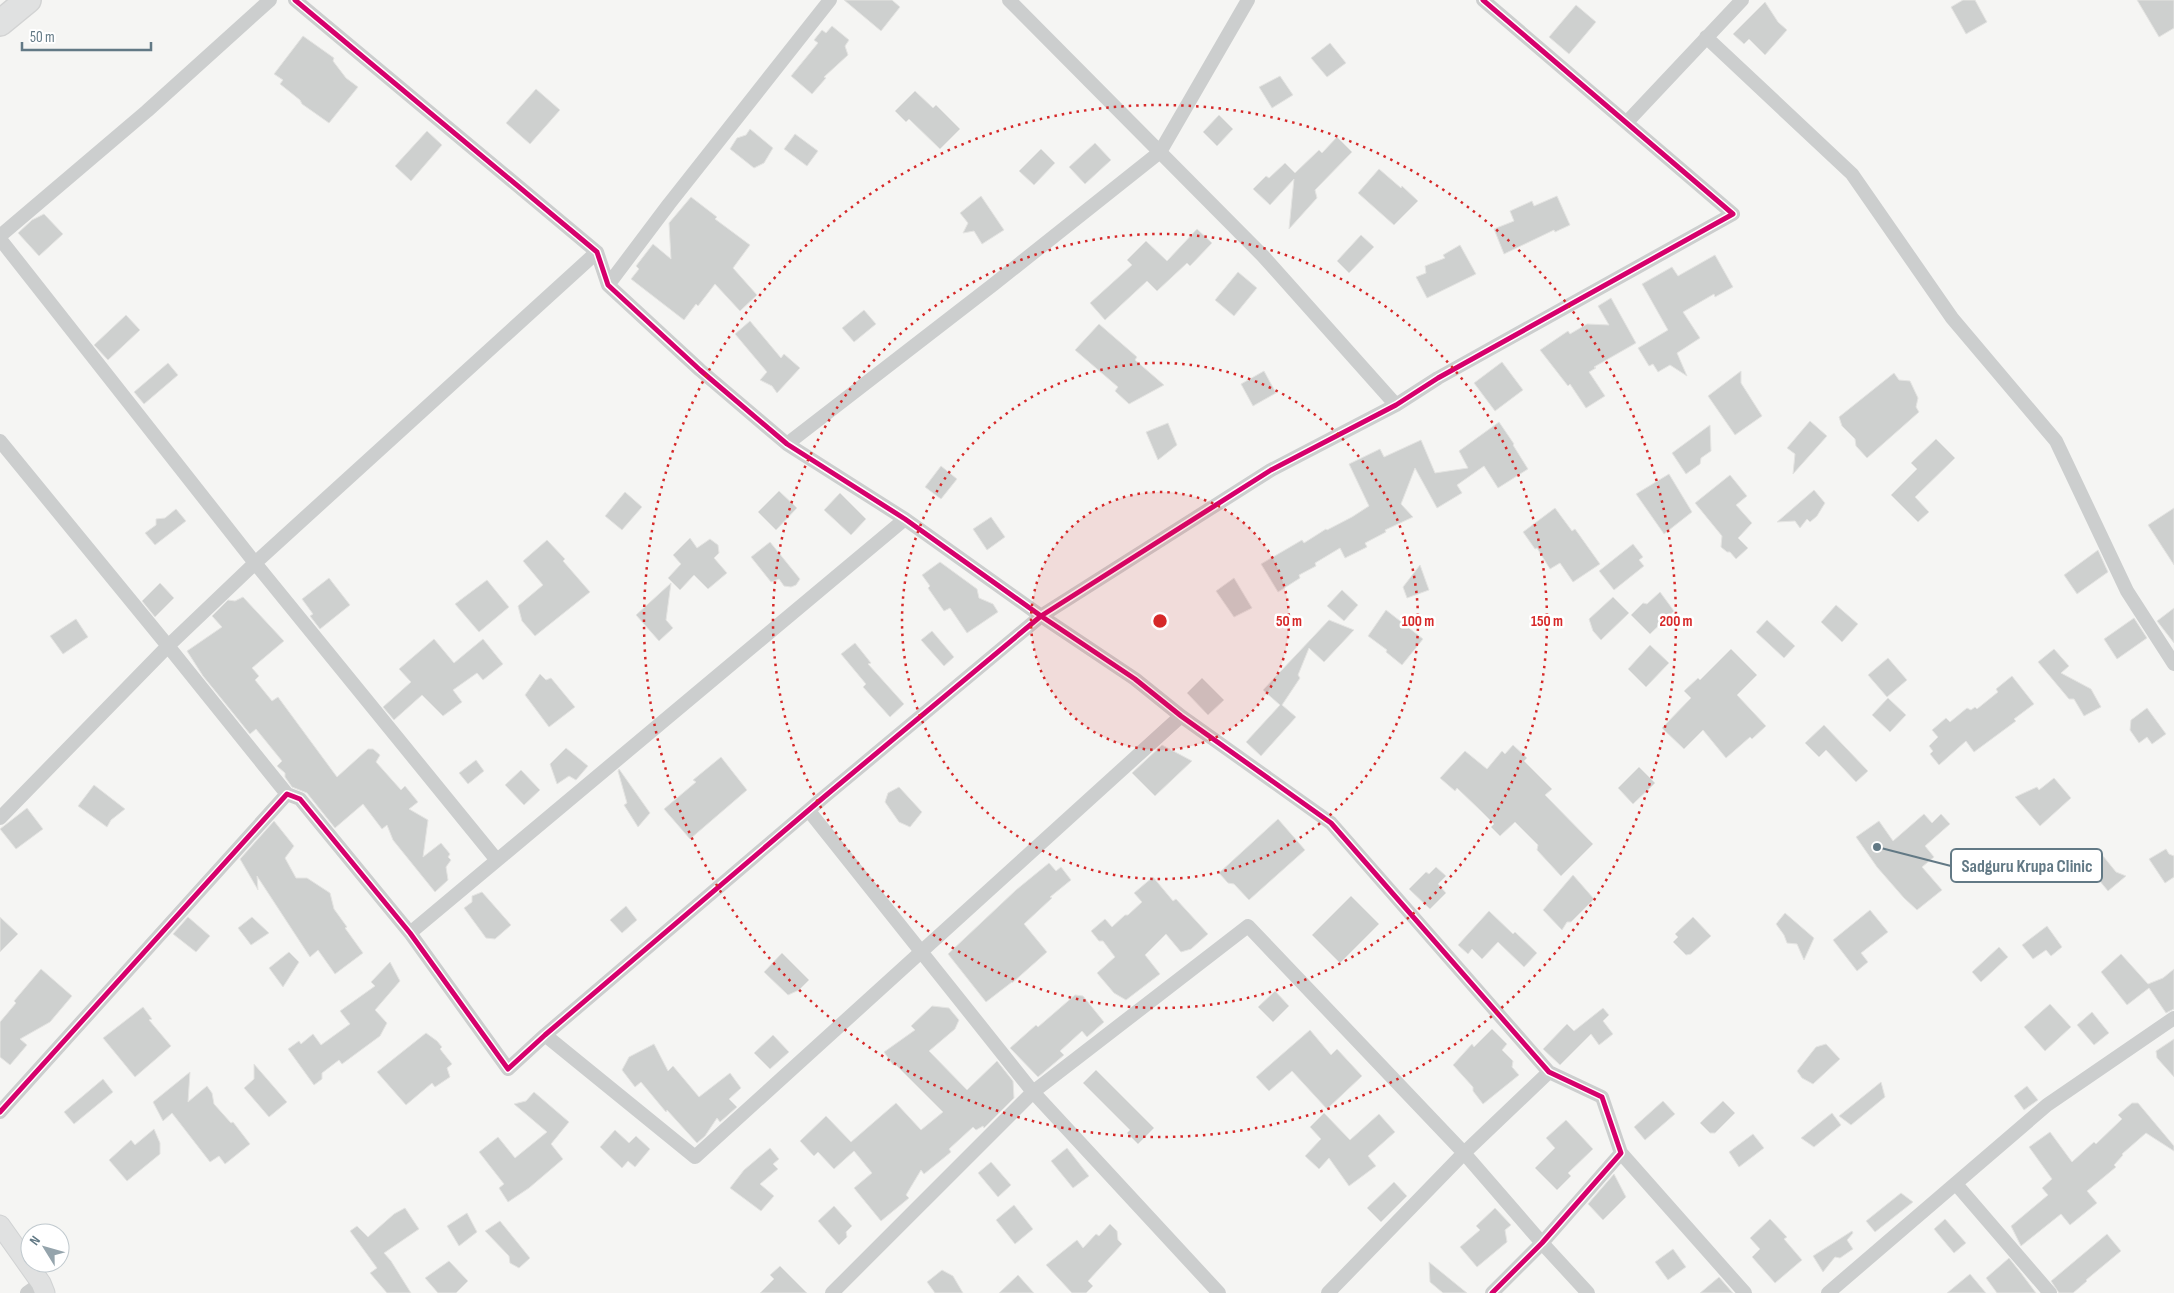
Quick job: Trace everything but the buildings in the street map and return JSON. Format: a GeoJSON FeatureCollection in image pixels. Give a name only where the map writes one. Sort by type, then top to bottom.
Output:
{"type":"FeatureCollection","features":[{"type":"Feature","properties":{"kind":"highway"},"geometry":{"type":"LineString","coordinates":[[0,23],[28,0]]}},
{"type":"Feature","properties":{"kind":"street"},"geometry":{"type":"LineString","coordinates":[[270,0],[147,111],[0,238],[255,563],[496,859]]}},
{"type":"Feature","properties":{"kind":"street"},"geometry":{"type":"LineString","coordinates":[[295,0],[596,252],[608,285],[700,370],[787,444],[904,519],[1134,679],[1181,716],[1331,823],[1549,1072],[1602,1097],[1621,1153],[1745,1293]]}},
{"type":"Feature","properties":{"kind":"street"},"geometry":{"type":"LineString","coordinates":[[608,285],[669,204],[830,0]]}},
{"type":"Feature","properties":{"kind":"street"},"geometry":{"type":"LineString","coordinates":[[1009,0],[1264,256],[1396,405]]}},
{"type":"Feature","properties":{"kind":"street"},"geometry":{"type":"LineString","coordinates":[[787,444],[994,284],[1160,152],[1248,0]]}},
{"type":"Feature","properties":{"kind":"street"},"geometry":{"type":"LineString","coordinates":[[0,441],[287,794],[300,799],[410,933],[508,1069],[545,1035],[1041,616],[1271,470],[1396,405],[1438,378],[1733,214],[1484,0]]}},
{"type":"Feature","properties":{"kind":"street"},"geometry":{"type":"LineString","coordinates":[[1628,122],[1742,0]]}},
{"type":"Feature","properties":{"kind":"street"},"geometry":{"type":"LineString","coordinates":[[1706,37],[1852,174],[1952,318],[2056,441],[2127,592],[2174,664]]}},
{"type":"Feature","properties":{"kind":"street"},"geometry":{"type":"LineString","coordinates":[[0,818],[168,646],[255,563],[596,252]]}},
{"type":"Feature","properties":{"kind":"street"},"geometry":{"type":"LineString","coordinates":[[410,933],[904,519]]}},
{"type":"Feature","properties":{"kind":"street"},"geometry":{"type":"LineString","coordinates":[[545,1035],[695,1157],[1181,716]]}},
{"type":"Feature","properties":{"kind":"street"},"geometry":{"type":"LineString","coordinates":[[0,1112],[287,794]]}},
{"type":"Feature","properties":{"kind":"street"},"geometry":{"type":"LineString","coordinates":[[809,811],[1032,1092],[1219,1293]]}},
{"type":"Feature","properties":{"kind":"street"},"geometry":{"type":"LineString","coordinates":[[832,1293],[1032,1092],[1248,926],[1464,1153],[1588,1293]]}},
{"type":"Feature","properties":{"kind":"street"},"geometry":{"type":"LineString","coordinates":[[1828,1293],[2047,1106],[2174,1018]]}},
{"type":"Feature","properties":{"kind":"street"},"geometry":{"type":"LineString","coordinates":[[1328,1293],[1464,1153],[1549,1072]]}},
{"type":"Feature","properties":{"kind":"street"},"geometry":{"type":"LineString","coordinates":[[1492,1293],[1542,1243],[1621,1153]]}},
{"type":"Feature","properties":{"kind":"street"},"geometry":{"type":"LineString","coordinates":[[1956,1184],[2050,1293]]}},
{"type":"Feature","properties":{"kind":"street"},"geometry":{"type":"LineString","coordinates":[[0,1226],[38,1290]]}},
{"type":"Feature","properties":{"kind":"cycle path"},"geometry":{"type":"LineString","coordinates":[[295,0],[597,252],[608,285],[700,370],[787,444],[905,519],[1041,616],[1135,679],[1181,716],[1331,823],[1549,1072],[1602,1097],[1621,1153],[1542,1243],[1492,1293]]}},
{"type":"Feature","properties":{"kind":"cycle path"},"geometry":{"type":"LineString","coordinates":[[0,1112],[287,794],[300,799],[410,933],[508,1069],[545,1035],[824,797],[1041,616],[1271,470],[1396,405],[1438,378],[1733,214],[1483,0]]}},
{"type":"Feature","properties":{"kind":"place","name":"Sadguru Krupa Clinic"},"geometry":{"type":"Point","coordinates":[1877,847]}}]}
